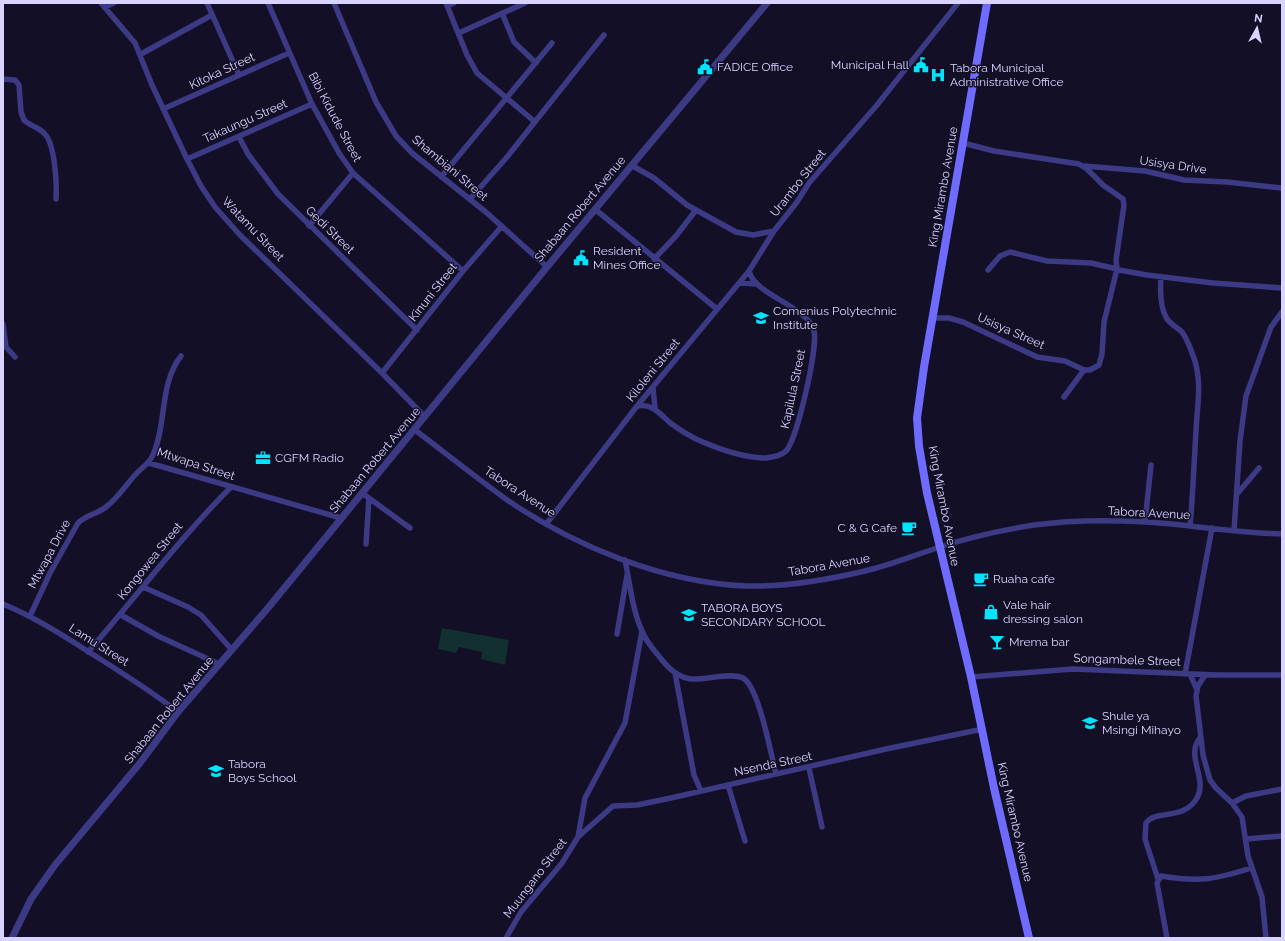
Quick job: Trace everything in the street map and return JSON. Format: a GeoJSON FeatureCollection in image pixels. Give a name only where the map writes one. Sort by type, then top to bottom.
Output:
{"type":"FeatureCollection","features":[{"type":"Feature","properties":{"kind":"main road","name":"King Mirambo Avenue"},"geometry":{"type":"LineString","coordinates":[[987,3],[922,380],[918,423],[919,446],[927,492],[983,729],[994,788],[1029,938]]}},
{"type":"Feature","properties":{"kind":"street"},"geometry":{"type":"LineString","coordinates":[[103,5],[114,3]]}},
{"type":"Feature","properties":{"kind":"street"},"geometry":{"type":"LineString","coordinates":[[206,3],[240,75]]}},
{"type":"Feature","properties":{"kind":"street","name":"Bibi Kidude Street"},"geometry":{"type":"LineString","coordinates":[[268,3],[312,104],[339,153],[353,173],[463,271]]}},
{"type":"Feature","properties":{"kind":"street","name":"Shambiani Street"},"geometry":{"type":"LineString","coordinates":[[334,3],[376,102],[388,125],[412,153],[502,226],[547,267]]}},
{"type":"Feature","properties":{"kind":"street"},"geometry":{"type":"LineString","coordinates":[[454,3],[446,5],[467,55],[477,73],[535,122]]}},
{"type":"Feature","properties":{"kind":"street"},"geometry":{"type":"LineString","coordinates":[[458,33],[525,3]]}},
{"type":"Feature","properties":{"kind":"street","name":"Shabaan Robert Avenue"},"geometry":{"type":"LineString","coordinates":[[12,938],[31,899],[55,865],[140,763],[178,712],[232,650],[415,430],[547,267],[596,210],[631,165],[766,3]]}},
{"type":"Feature","properties":{"kind":"street","name":"Urambo Street"},"geometry":{"type":"LineString","coordinates":[[631,165],[654,178],[696,210],[710,216],[736,232],[753,235],[774,231],[797,202],[809,183],[877,105],[958,3]]}},
{"type":"Feature","properties":{"kind":"street","name":"Watamu Street"},"geometry":{"type":"LineString","coordinates":[[103,5],[130,34],[141,54],[152,85],[187,159],[201,186],[215,207],[240,235],[382,373],[425,417]]}},
{"type":"Feature","properties":{"kind":"street"},"geometry":{"type":"LineString","coordinates":[[502,13],[514,42],[536,63]]}},
{"type":"Feature","properties":{"kind":"street"},"geometry":{"type":"LineString","coordinates":[[141,54],[212,15]]}},
{"type":"Feature","properties":{"kind":"street"},"geometry":{"type":"LineString","coordinates":[[470,199],[535,122],[604,35]]}},
{"type":"Feature","properties":{"kind":"street"},"geometry":{"type":"LineString","coordinates":[[441,177],[552,43]]}},
{"type":"Feature","properties":{"kind":"street","name":"Kitoka Street"},"geometry":{"type":"LineString","coordinates":[[164,109],[289,52]]}},
{"type":"Feature","properties":{"kind":"street"},"geometry":{"type":"LineString","coordinates":[[3,79],[15,80],[19,85],[21,112],[24,120],[40,129],[47,137],[56,175],[56,198]]}},
{"type":"Feature","properties":{"kind":"street","name":"Takaungu Street"},"geometry":{"type":"LineString","coordinates":[[187,159],[312,104]]}},
{"type":"Feature","properties":{"kind":"street","name":"Gedi Street"},"geometry":{"type":"LineString","coordinates":[[239,137],[257,167],[278,194],[417,330]]}},
{"type":"Feature","properties":{"kind":"street"},"geometry":{"type":"LineString","coordinates":[[963,144],[994,151],[1074,163],[1084,166],[1103,185],[1123,199],[1124,205],[1117,247],[1117,269],[1104,322],[1101,361],[1096,368],[1084,370],[1064,397]]}},
{"type":"Feature","properties":{"kind":"street","name":"Usisya Drive"},"geometry":{"type":"LineString","coordinates":[[1084,166],[1145,170],[1184,180],[1226,182],[1282,188]]}},
{"type":"Feature","properties":{"kind":"street"},"geometry":{"type":"LineString","coordinates":[[309,226],[353,173]]}},
{"type":"Feature","properties":{"kind":"street"},"geometry":{"type":"LineString","coordinates":[[596,210],[717,309]]}},
{"type":"Feature","properties":{"kind":"street"},"geometry":{"type":"LineString","coordinates":[[654,259],[676,236],[696,210]]}},
{"type":"Feature","properties":{"kind":"street","name":"Kinuni Street"},"geometry":{"type":"LineString","coordinates":[[382,373],[463,271],[502,226]]}},
{"type":"Feature","properties":{"kind":"street","name":"Kiloleni Street"},"geometry":{"type":"LineString","coordinates":[[547,523],[637,406],[749,271],[774,231]]}},
{"type":"Feature","properties":{"kind":"street"},"geometry":{"type":"LineString","coordinates":[[988,270],[1000,256],[1010,252],[1048,261],[1091,263],[1132,273],[1160,277],[1244,286],[1282,288]]}},
{"type":"Feature","properties":{"kind":"street"},"geometry":{"type":"LineString","coordinates":[[749,271],[756,284]]}},
{"type":"Feature","properties":{"kind":"street"},"geometry":{"type":"LineString","coordinates":[[1160,277],[1161,292],[1166,317],[1182,331],[1185,337],[1194,360],[1200,392],[1190,526]]}},
{"type":"Feature","properties":{"kind":"street","name":"Kapilula Street"},"geometry":{"type":"LineString","coordinates":[[655,408],[678,428],[697,439],[723,449],[766,458],[777,456],[785,452],[795,434],[803,403],[813,354],[814,331],[811,324],[776,296],[756,284],[739,283]]}},
{"type":"Feature","properties":{"kind":"street"},"geometry":{"type":"LineString","coordinates":[[1234,531],[1240,441],[1246,396],[1271,327],[1282,312]]}},
{"type":"Feature","properties":{"kind":"street","name":"Usisya Street"},"geometry":{"type":"LineString","coordinates":[[933,318],[949,318],[964,322],[1032,355],[1064,361],[1084,370]]}},
{"type":"Feature","properties":{"kind":"street"},"geometry":{"type":"LineString","coordinates":[[3,324],[6,347],[16,357]]}},
{"type":"Feature","properties":{"kind":"street","name":"Mtwapa Street"},"geometry":{"type":"LineString","coordinates":[[181,356],[171,372],[156,443],[149,463],[341,518]]}},
{"type":"Feature","properties":{"kind":"street"},"geometry":{"type":"LineString","coordinates":[[637,406],[643,405],[655,408],[653,388]]}},
{"type":"Feature","properties":{"kind":"street","name":"Tabora Avenue"},"geometry":{"type":"LineString","coordinates":[[415,430],[504,497],[547,523],[603,551],[625,560],[690,580],[766,586],[810,582],[894,564],[940,547],[997,532],[1035,525],[1080,522],[1145,522],[1282,534]]}},
{"type":"Feature","properties":{"kind":"street","name":"Mtwapa Drive"},"geometry":{"type":"LineString","coordinates":[[30,616],[50,573],[78,523],[82,518],[106,507],[119,496],[135,475],[149,463]]}},
{"type":"Feature","properties":{"kind":"street"},"geometry":{"type":"LineString","coordinates":[[1145,522],[1151,465]]}},
{"type":"Feature","properties":{"kind":"street"},"geometry":{"type":"LineString","coordinates":[[1237,494],[1259,468]]}},
{"type":"Feature","properties":{"kind":"street","name":"Kongowea Street"},"geometry":{"type":"LineString","coordinates":[[88,652],[121,615],[198,520],[231,487]]}},
{"type":"Feature","properties":{"kind":"street"},"geometry":{"type":"LineString","coordinates":[[362,493],[410,528]]}},
{"type":"Feature","properties":{"kind":"street"},"geometry":{"type":"LineString","coordinates":[[366,544],[369,498]]}},
{"type":"Feature","properties":{"kind":"street"},"geometry":{"type":"LineString","coordinates":[[1212,528],[1187,674],[1197,690],[1200,738],[1210,780],[1232,803],[1242,817],[1251,868],[1257,879],[1262,897],[1266,938]]}},
{"type":"Feature","properties":{"kind":"street","name":"Muungano Street"},"geometry":{"type":"LineString","coordinates":[[625,560],[642,630],[654,651],[675,673],[692,679],[736,676],[743,678],[749,683],[758,703],[776,774]]}},
{"type":"Feature","properties":{"kind":"street"},"geometry":{"type":"LineString","coordinates":[[617,634],[622,596],[628,573]]}},
{"type":"Feature","properties":{"kind":"street"},"geometry":{"type":"LineString","coordinates":[[143,587],[188,607],[201,615],[232,650]]}},
{"type":"Feature","properties":{"kind":"street","name":"Lamu Street"},"geometry":{"type":"LineString","coordinates":[[3,604],[30,616],[141,684],[178,712]]}},
{"type":"Feature","properties":{"kind":"street"},"geometry":{"type":"LineString","coordinates":[[121,615],[158,636],[219,664]]}},
{"type":"Feature","properties":{"kind":"street","name":"Muungano Street"},"geometry":{"type":"LineString","coordinates":[[506,937],[521,912],[562,863],[578,837],[585,798],[625,723],[642,630]]}},
{"type":"Feature","properties":{"kind":"street","name":"Songambele Street"},"geometry":{"type":"LineString","coordinates":[[971,677],[1074,669],[1205,675],[1282,676]]}},
{"type":"Feature","properties":{"kind":"street"},"geometry":{"type":"LineString","coordinates":[[675,673],[694,775],[701,791]]}},
{"type":"Feature","properties":{"kind":"street"},"geometry":{"type":"LineString","coordinates":[[1197,690],[1205,675]]}},
{"type":"Feature","properties":{"kind":"street","name":"Nsenda Street"},"geometry":{"type":"LineString","coordinates":[[578,837],[613,806],[637,805],[809,768],[886,749],[983,729]]}},
{"type":"Feature","properties":{"kind":"street"},"geometry":{"type":"LineString","coordinates":[[1167,938],[1158,894],[1158,879],[1144,839],[1146,823],[1154,817],[1169,815],[1186,809],[1197,799],[1199,781],[1194,748],[1200,738]]}},
{"type":"Feature","properties":{"kind":"street"},"geometry":{"type":"LineString","coordinates":[[809,768],[822,827]]}},
{"type":"Feature","properties":{"kind":"street"},"geometry":{"type":"LineString","coordinates":[[728,785],[745,842]]}},
{"type":"Feature","properties":{"kind":"street"},"geometry":{"type":"LineString","coordinates":[[1232,803],[1246,796],[1282,789]]}},
{"type":"Feature","properties":{"kind":"street"},"geometry":{"type":"LineString","coordinates":[[1246,839],[1282,836]]}},
{"type":"Feature","properties":{"kind":"street"},"geometry":{"type":"LineString","coordinates":[[1158,879],[1161,876],[1189,881],[1214,879],[1251,868]]}},
{"type":"Feature","properties":{"kind":"green space"},"geometry":{"type":"Polygon","coordinates":[[[442,628],[509,640],[505,665],[481,659],[482,652],[459,647],[456,653],[438,649],[442,628]]]}},
{"type":"Feature","properties":{"kind":"place","name":"Municipal Hall"},"geometry":{"type":"Point","coordinates":[921,65]}},
{"type":"Feature","properties":{"kind":"place","name":"FADICE Office"},"geometry":{"type":"Point","coordinates":[705,67]}},
{"type":"Feature","properties":{"kind":"place","name":"Tabora Municipal Administrative Office"},"geometry":{"type":"Point","coordinates":[938,75]}},
{"type":"Feature","properties":{"kind":"place","name":"Resident Mines Office"},"geometry":{"type":"Point","coordinates":[581,258]}},
{"type":"Feature","properties":{"kind":"place","name":"Comenius Polytechnic Institute"},"geometry":{"type":"Point","coordinates":[761,318]}},
{"type":"Feature","properties":{"kind":"place","name":"CGFM Radio"},"geometry":{"type":"Point","coordinates":[263,458]}},
{"type":"Feature","properties":{"kind":"place","name":"C & G Cafe"},"geometry":{"type":"Point","coordinates":[909,528]}},
{"type":"Feature","properties":{"kind":"place","name":"Ruaha cafe"},"geometry":{"type":"Point","coordinates":[981,579]}},
{"type":"Feature","properties":{"kind":"place","name":"Vale hair dressing salon"},"geometry":{"type":"Point","coordinates":[991,612]}},
{"type":"Feature","properties":{"kind":"place","name":"TABORA BOYS SECONDARY SCHOOL"},"geometry":{"type":"Point","coordinates":[689,615]}},
{"type":"Feature","properties":{"kind":"place","name":"Mrema bar"},"geometry":{"type":"Point","coordinates":[997,642]}},
{"type":"Feature","properties":{"kind":"place","name":"Shule ya Msingi Mihayo"},"geometry":{"type":"Point","coordinates":[1090,723]}},
{"type":"Feature","properties":{"kind":"place","name":"Tabora Boys School"},"geometry":{"type":"Point","coordinates":[216,771]}}]}
